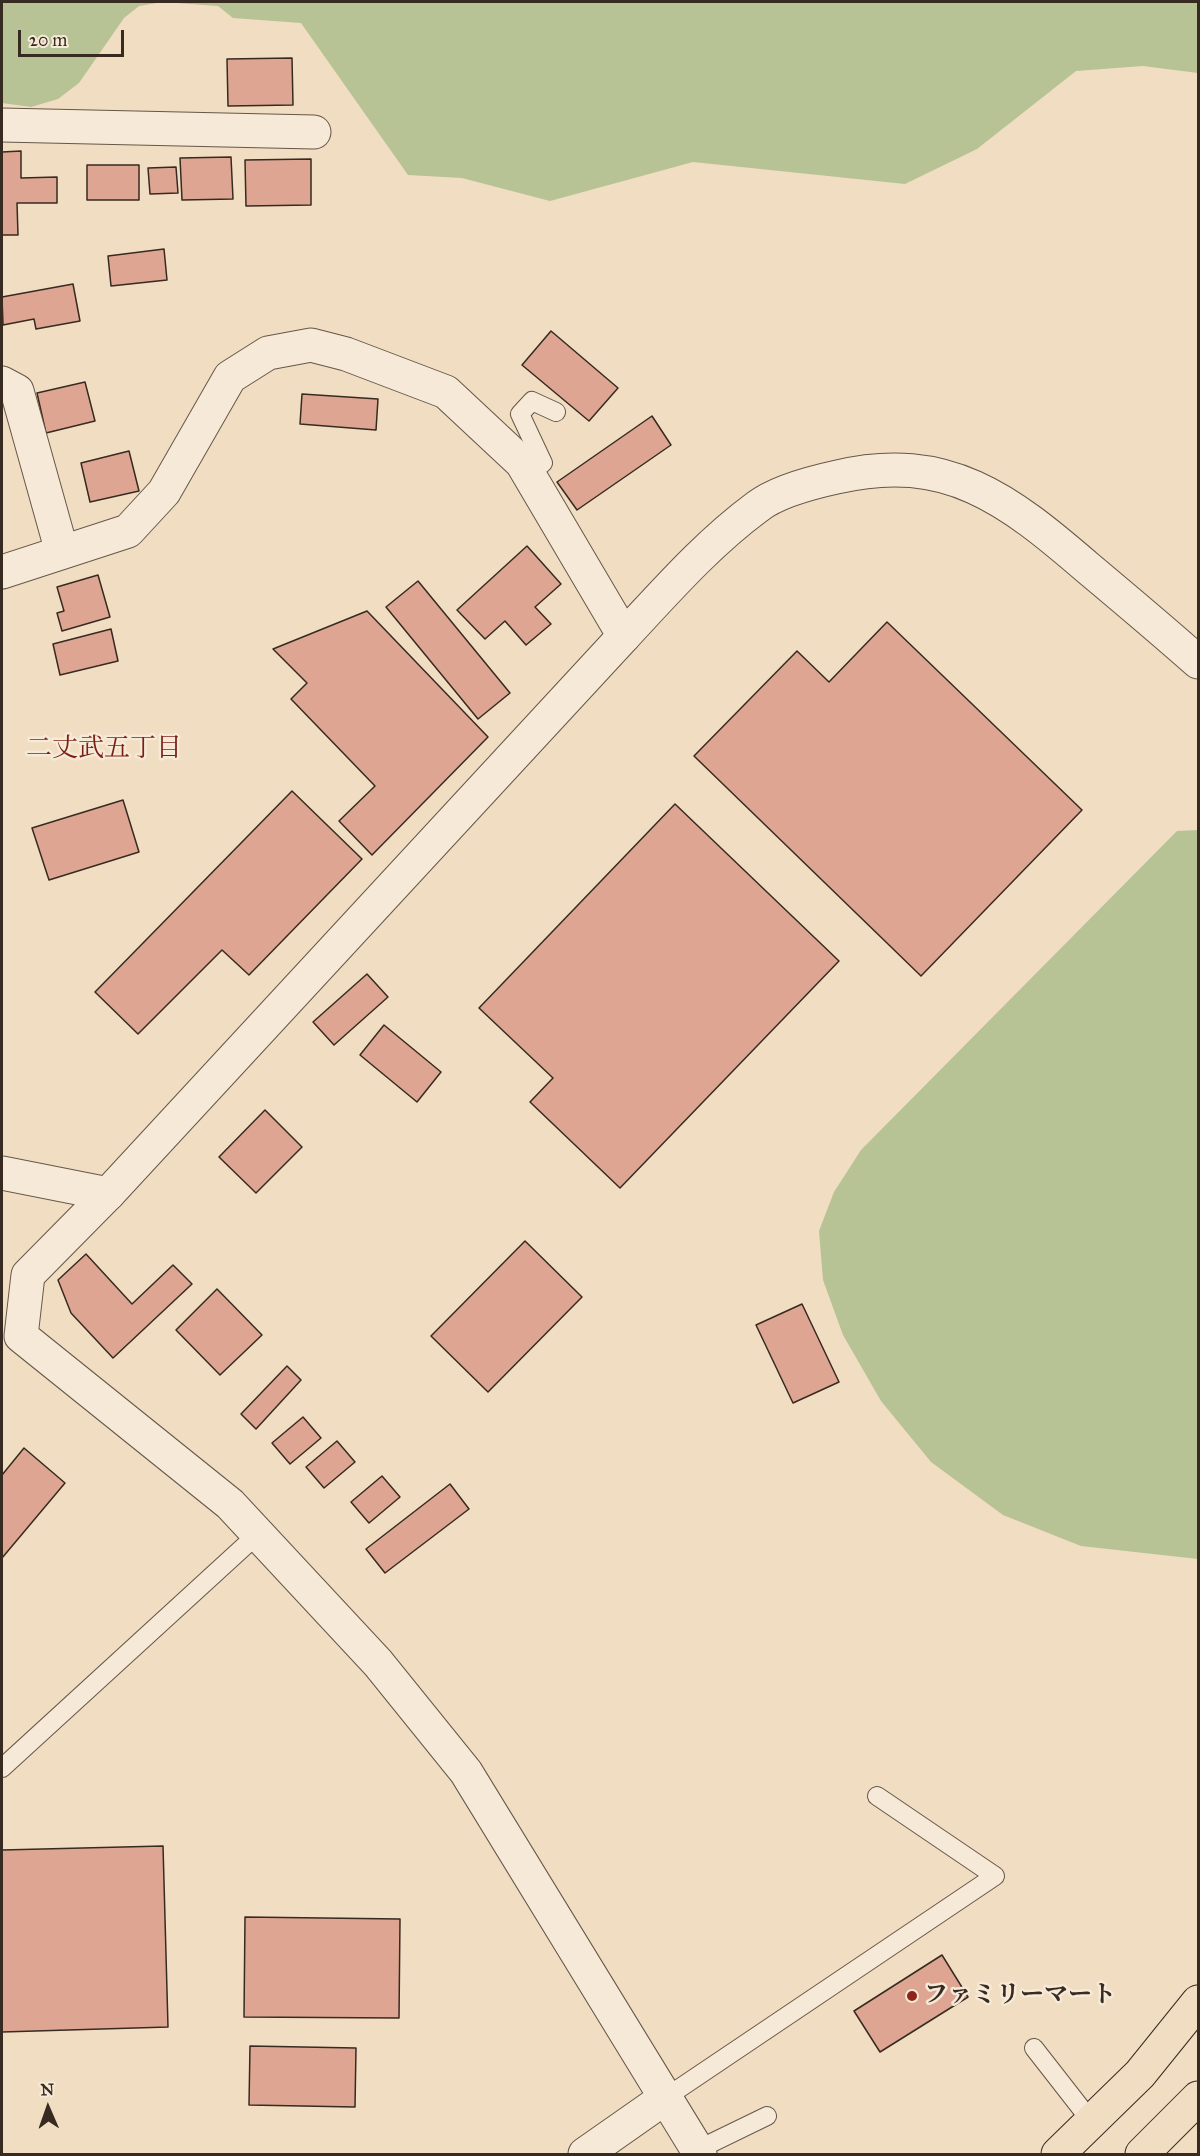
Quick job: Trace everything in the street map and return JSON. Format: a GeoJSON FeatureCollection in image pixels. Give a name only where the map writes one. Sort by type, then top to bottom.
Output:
{"type":"FeatureCollection","features":[{"type":"Feature","properties":{"kind":"highway"},"geometry":{"type":"LineString","coordinates":[[1058,2154],[1140,2074],[1198,2002]]}},
{"type":"Feature","properties":{"kind":"highway"},"geometry":{"type":"LineString","coordinates":[[1142,2154],[1198,2098]]}},
{"type":"Feature","properties":{"kind":"street"},"geometry":{"type":"LineString","coordinates":[[2,125],[314,132]]}},
{"type":"Feature","properties":{"kind":"street"},"geometry":{"type":"LineString","coordinates":[[2,572],[128,531],[164,492],[230,377],[268,353],[311,345],[346,354],[446,392],[522,463],[624,636]]}},
{"type":"Feature","properties":{"kind":"street"},"geometry":{"type":"LineString","coordinates":[[2,383],[17,390],[62,552]]}},
{"type":"Feature","properties":{"kind":"street"},"geometry":{"type":"LineString","coordinates":[[699,2152],[466,1772],[378,1663],[260,1532],[230,1504],[11,1328],[28,1275],[108,1194],[624,636],[704,552],[759,505],[813,483],[864,471],[916,471],[958,479],[998,497],[1038,524],[1198,662]]}},
{"type":"Feature","properties":{"kind":"street"},"geometry":{"type":"LineString","coordinates":[[2,1173],[108,1194]]}},
{"type":"Feature","properties":{"kind":"street"},"geometry":{"type":"LineString","coordinates":[[585,2154],[665,2098]]}},
{"type":"Feature","properties":{"kind":"lane"},"geometry":{"type":"LineString","coordinates":[[527,473],[543,464],[520,414],[532,401],[556,412]]}},
{"type":"Feature","properties":{"kind":"lane"},"geometry":{"type":"LineString","coordinates":[[2,1768],[260,1532]]}},
{"type":"Feature","properties":{"kind":"lane"},"geometry":{"type":"LineString","coordinates":[[665,2098],[996,1876],[878,1796]]}},
{"type":"Feature","properties":{"kind":"lane"},"geometry":{"type":"LineString","coordinates":[[1034,2048],[1091,2121]]}},
{"type":"Feature","properties":{"kind":"lane"},"geometry":{"type":"LineString","coordinates":[[699,2152],[766,2116]]}},
{"type":"Feature","properties":{"kind":"green space"},"geometry":{"type":"Polygon","coordinates":[[[2,2],[163,2],[139,6],[124,18],[79,83],[58,99],[31,107],[2,103],[2,2]]]}},
{"type":"Feature","properties":{"kind":"green space"},"geometry":{"type":"Polygon","coordinates":[[[163,2],[1198,2],[1198,73],[1143,66],[1076,71],[977,149],[905,184],[693,162],[550,201],[462,178],[408,175],[301,23],[233,18],[218,6],[163,2]]]}},
{"type":"Feature","properties":{"kind":"green space"},"geometry":{"type":"Polygon","coordinates":[[[1198,830],[1198,1559],[1081,1546],[1003,1515],[931,1462],[881,1401],[843,1335],[823,1280],[819,1231],[834,1192],[861,1150],[1177,831],[1198,830]]]}},
{"type":"Feature","properties":{"kind":"building"},"geometry":{"type":"Polygon","coordinates":[[[292,58],[293,105],[228,106],[227,59],[292,58]]]}},
{"type":"Feature","properties":{"kind":"building"},"geometry":{"type":"Polygon","coordinates":[[[21,151],[21,178],[57,177],[57,203],[17,203],[18,235],[2,235],[2,152],[21,151]]]}},
{"type":"Feature","properties":{"kind":"building"},"geometry":{"type":"Polygon","coordinates":[[[231,157],[233,199],[182,200],[180,158],[231,157]]]}},
{"type":"Feature","properties":{"kind":"building"},"geometry":{"type":"Polygon","coordinates":[[[311,159],[311,205],[246,206],[245,160],[311,159]]]}},
{"type":"Feature","properties":{"kind":"building"},"geometry":{"type":"Polygon","coordinates":[[[87,165],[139,165],[139,200],[87,200],[87,165]]]}},
{"type":"Feature","properties":{"kind":"building"},"geometry":{"type":"Polygon","coordinates":[[[176,167],[178,193],[150,194],[148,168],[176,167]]]}},
{"type":"Feature","properties":{"kind":"building"},"geometry":{"type":"Polygon","coordinates":[[[164,249],[167,280],[111,286],[108,256],[164,249]]]}},
{"type":"Feature","properties":{"kind":"building"},"geometry":{"type":"Polygon","coordinates":[[[73,284],[80,321],[36,329],[34,319],[3,325],[2,297],[73,284]]]}},
{"type":"Feature","properties":{"kind":"building"},"geometry":{"type":"Polygon","coordinates":[[[551,331],[618,388],[589,421],[522,365],[551,331]]]}},
{"type":"Feature","properties":{"kind":"building"},"geometry":{"type":"Polygon","coordinates":[[[85,382],[95,421],[46,433],[37,393],[85,382]]]}},
{"type":"Feature","properties":{"kind":"building"},"geometry":{"type":"Polygon","coordinates":[[[302,394],[378,399],[376,430],[300,424],[302,394]]]}},
{"type":"Feature","properties":{"kind":"building"},"geometry":{"type":"Polygon","coordinates":[[[652,416],[671,445],[577,510],[557,482],[652,416]]]}},
{"type":"Feature","properties":{"kind":"building"},"geometry":{"type":"Polygon","coordinates":[[[129,451],[139,491],[90,502],[81,463],[129,451]]]}},
{"type":"Feature","properties":{"kind":"building"},"geometry":{"type":"Polygon","coordinates":[[[527,546],[561,584],[535,607],[551,624],[526,645],[505,621],[485,639],[457,610],[527,546]]]}},
{"type":"Feature","properties":{"kind":"building"},"geometry":{"type":"Polygon","coordinates":[[[98,575],[110,617],[62,631],[57,613],[64,611],[57,587],[98,575]]]}},
{"type":"Feature","properties":{"kind":"building"},"geometry":{"type":"Polygon","coordinates":[[[418,581],[510,693],[478,719],[386,607],[418,581]]]}},
{"type":"Feature","properties":{"kind":"building"},"geometry":{"type":"Polygon","coordinates":[[[367,611],[488,737],[372,855],[339,821],[375,786],[291,699],[307,683],[273,649],[367,611]]]}},
{"type":"Feature","properties":{"kind":"building"},"geometry":{"type":"Polygon","coordinates":[[[887,622],[1082,810],[921,976],[694,756],[797,651],[829,682],[887,622]]]}},
{"type":"Feature","properties":{"kind":"building"},"geometry":{"type":"Polygon","coordinates":[[[111,629],[118,661],[60,675],[53,644],[111,629]]]}},
{"type":"Feature","properties":{"kind":"building"},"geometry":{"type":"Polygon","coordinates":[[[292,791],[362,859],[249,975],[222,950],[138,1034],[95,992],[292,791]]]}},
{"type":"Feature","properties":{"kind":"building"},"geometry":{"type":"Polygon","coordinates":[[[123,800],[139,852],[49,880],[32,828],[123,800]]]}},
{"type":"Feature","properties":{"kind":"building"},"geometry":{"type":"Polygon","coordinates":[[[675,804],[839,961],[620,1188],[530,1102],[553,1078],[479,1008],[675,804]]]}},
{"type":"Feature","properties":{"kind":"building"},"geometry":{"type":"Polygon","coordinates":[[[367,974],[388,997],[334,1045],[313,1022],[367,974]]]}},
{"type":"Feature","properties":{"kind":"building"},"geometry":{"type":"Polygon","coordinates":[[[384,1025],[441,1072],[417,1102],[360,1055],[384,1025]]]}},
{"type":"Feature","properties":{"kind":"building"},"geometry":{"type":"Polygon","coordinates":[[[265,1110],[302,1147],[256,1193],[219,1157],[265,1110]]]}},
{"type":"Feature","properties":{"kind":"building"},"geometry":{"type":"Polygon","coordinates":[[[525,1241],[582,1297],[488,1392],[431,1336],[525,1241]]]}},
{"type":"Feature","properties":{"kind":"building"},"geometry":{"type":"Polygon","coordinates":[[[86,1254],[132,1304],[173,1265],[192,1284],[113,1358],[71,1313],[58,1280],[86,1254]]]}},
{"type":"Feature","properties":{"kind":"building"},"geometry":{"type":"Polygon","coordinates":[[[217,1289],[262,1335],[220,1375],[176,1330],[217,1289]]]}},
{"type":"Feature","properties":{"kind":"building"},"geometry":{"type":"Polygon","coordinates":[[[802,1304],[839,1382],[793,1403],[756,1325],[802,1304]]]}},
{"type":"Feature","properties":{"kind":"building"},"geometry":{"type":"Polygon","coordinates":[[[287,1366],[301,1380],[256,1429],[241,1414],[287,1366]]]}},
{"type":"Feature","properties":{"kind":"building"},"geometry":{"type":"Polygon","coordinates":[[[303,1417],[321,1438],[290,1464],[272,1443],[303,1417]]]}},
{"type":"Feature","properties":{"kind":"building"},"geometry":{"type":"Polygon","coordinates":[[[337,1441],[355,1462],[324,1488],[306,1467],[337,1441]]]}},
{"type":"Feature","properties":{"kind":"building"},"geometry":{"type":"Polygon","coordinates":[[[24,1448],[65,1483],[2,1558],[2,1475],[24,1448]]]}},
{"type":"Feature","properties":{"kind":"building"},"geometry":{"type":"Polygon","coordinates":[[[382,1476],[400,1497],[369,1523],[351,1502],[382,1476]]]}},
{"type":"Feature","properties":{"kind":"building"},"geometry":{"type":"Polygon","coordinates":[[[450,1484],[469,1509],[385,1573],[366,1549],[450,1484]]]}},
{"type":"Feature","properties":{"kind":"building"},"geometry":{"type":"Polygon","coordinates":[[[163,1846],[168,2027],[2,2032],[2,1850],[163,1846]]]}},
{"type":"Feature","properties":{"kind":"building"},"geometry":{"type":"Polygon","coordinates":[[[245,1917],[400,1919],[399,2018],[244,2017],[245,1917]]]}},
{"type":"Feature","properties":{"kind":"building"},"geometry":{"type":"Polygon","coordinates":[[[942,1955],[968,1997],[880,2052],[854,2011],[942,1955]]]}},
{"type":"Feature","properties":{"kind":"building"},"geometry":{"type":"Polygon","coordinates":[[[250,2046],[356,2048],[355,2107],[249,2105],[250,2046]]]}},
{"type":"Feature","properties":{"kind":"place","name":"ファミリーマート"},"geometry":{"type":"Point","coordinates":[912,1996]}},
{"type":"Feature","properties":{"kind":"district","name":"二丈武五丁目"},"geometry":{"type":"Point","coordinates":[104,750]}}]}
